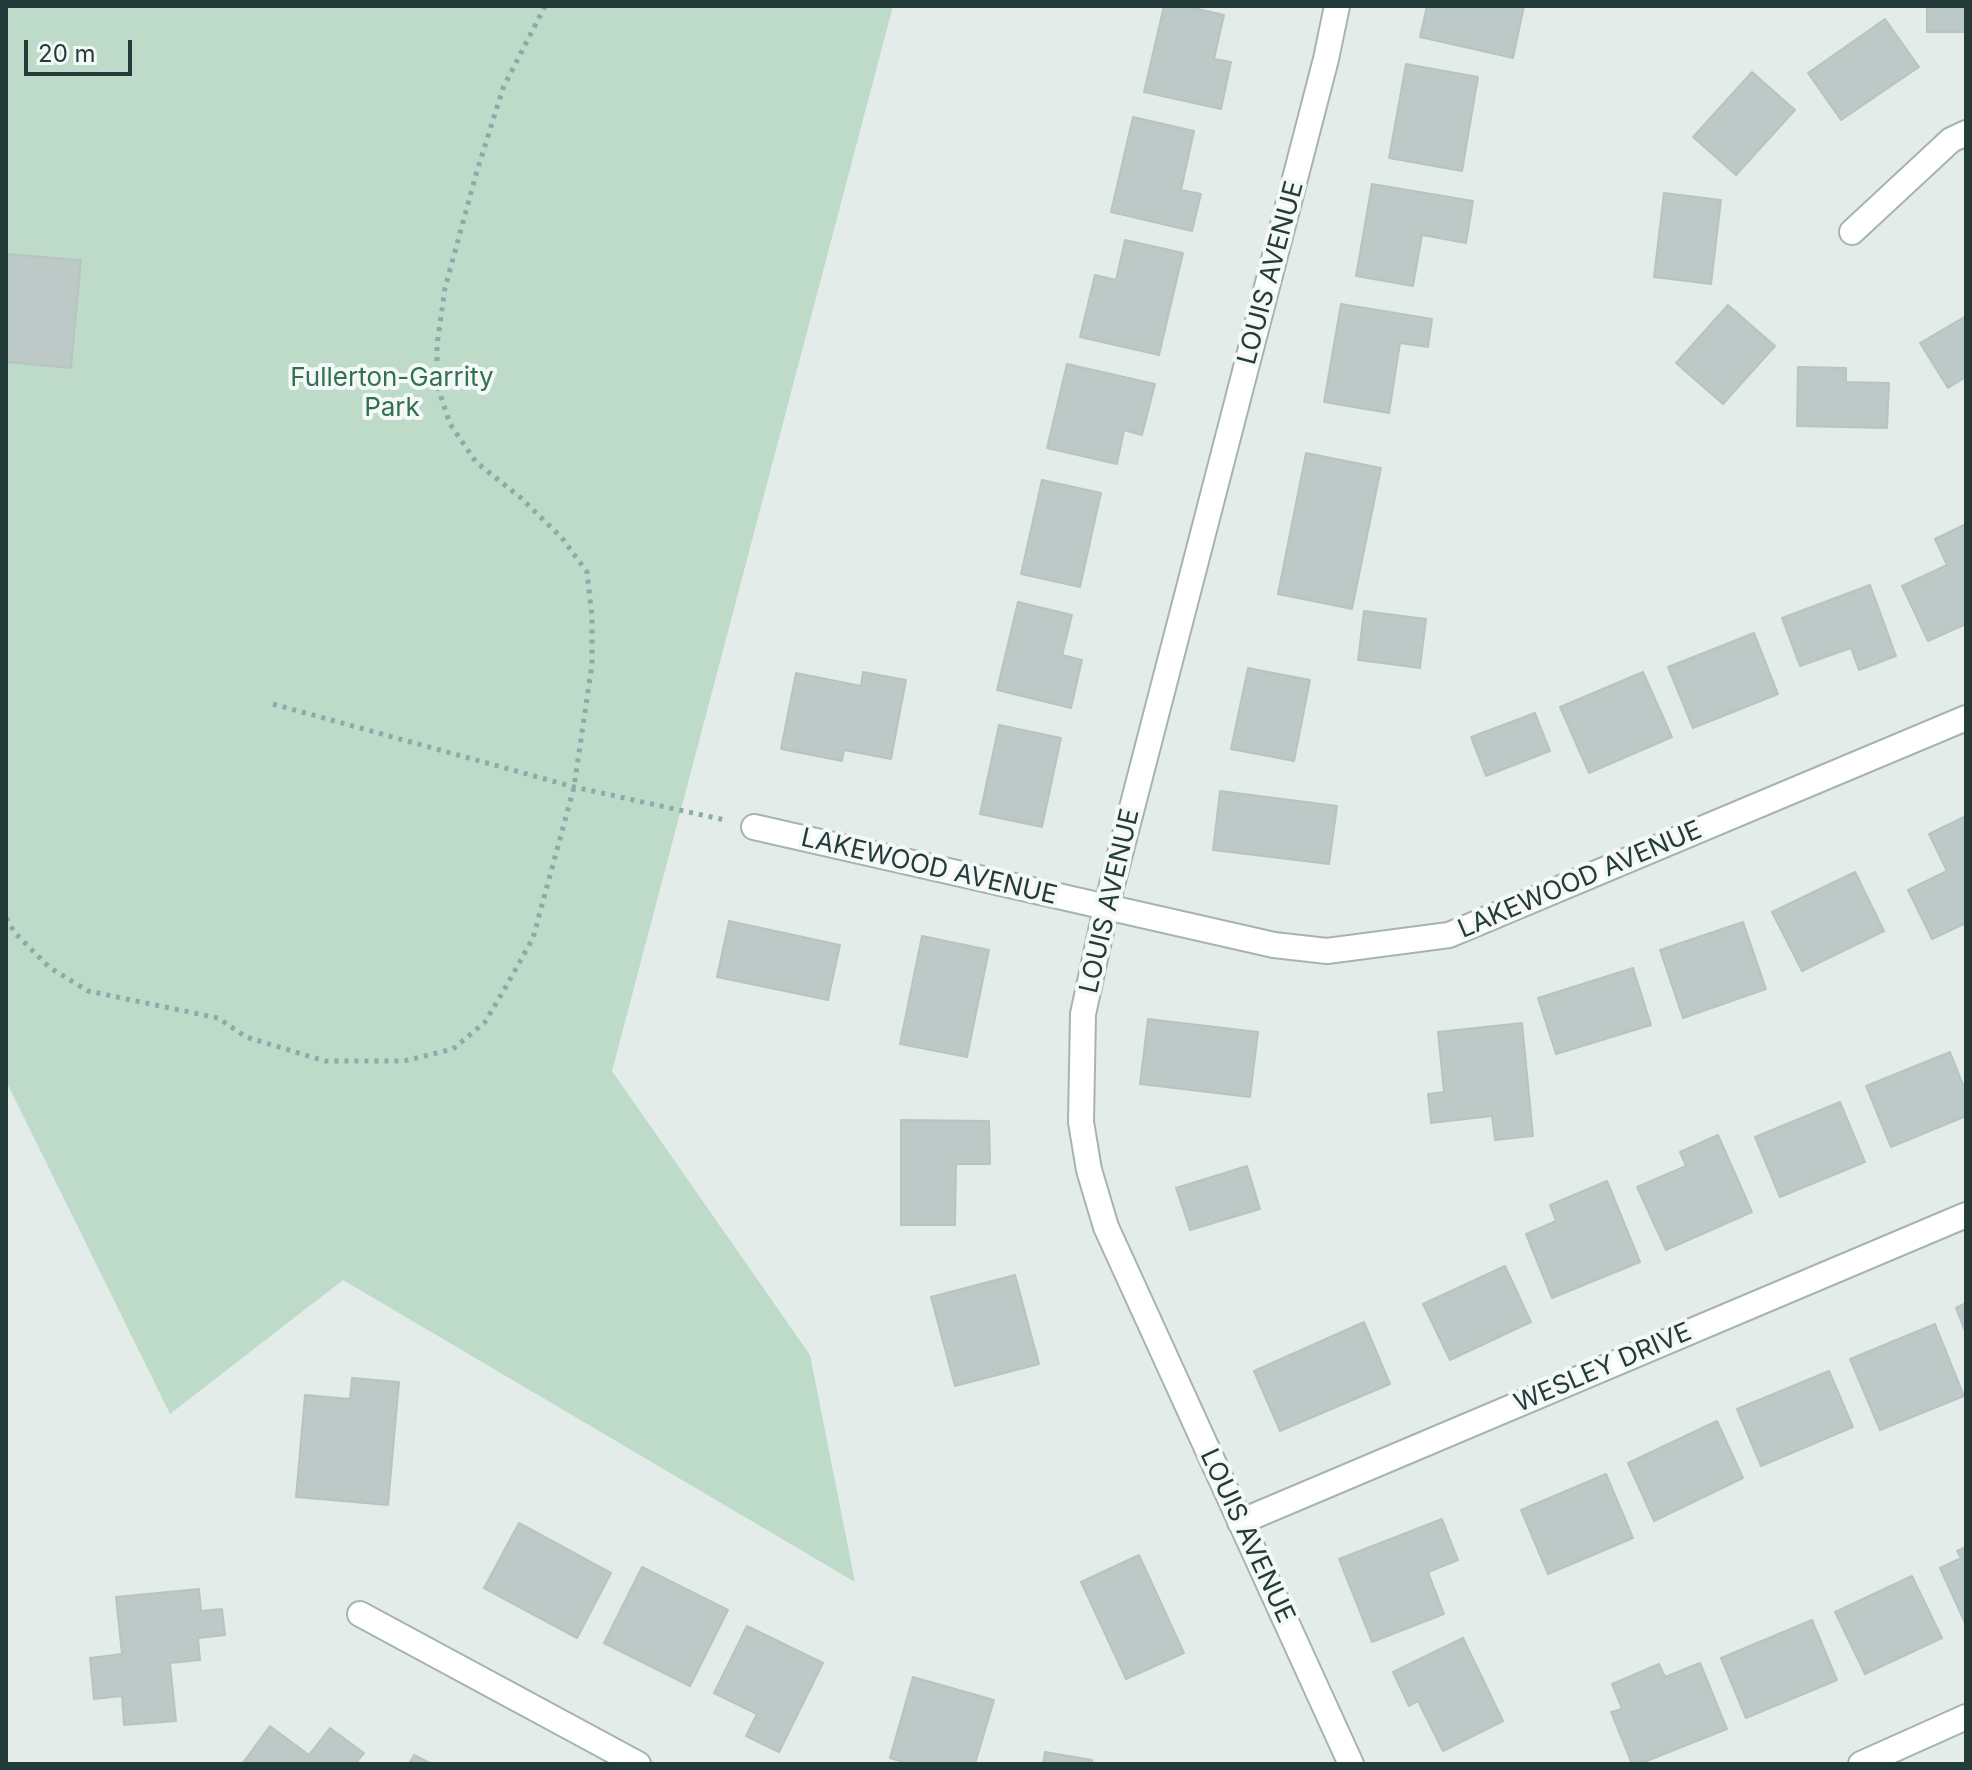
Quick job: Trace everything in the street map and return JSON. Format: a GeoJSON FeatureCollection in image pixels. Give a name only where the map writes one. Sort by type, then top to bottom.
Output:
{"type":"FeatureCollection","features":[{"type":"Feature","properties":{"kind":"street","name":"LOUIS AVENUE"},"geometry":{"type":"LineString","coordinates":[[1337,6],[1326,59],[1106,908],[1083,1014],[1081,1122],[1089,1170],[1106,1227],[1351,1764]]}},
{"type":"Feature","properties":{"kind":"street"},"geometry":{"type":"LineString","coordinates":[[1852,232],[1951,140],[1966,133]]}},
{"type":"Feature","properties":{"kind":"street","name":"LAKEWOOD AVENUE"},"geometry":{"type":"LineString","coordinates":[[754,827],[1274,945],[1327,951],[1449,935],[1966,718]]}},
{"type":"Feature","properties":{"kind":"street","name":"WESLEY DRIVE"},"geometry":{"type":"LineString","coordinates":[[1240,1522],[1966,1215]]}},
{"type":"Feature","properties":{"kind":"street"},"geometry":{"type":"LineString","coordinates":[[360,1614],[638,1764]]}},
{"type":"Feature","properties":{"kind":"street"},"geometry":{"type":"LineString","coordinates":[[1861,1764],[1966,1717]]}},
{"type":"Feature","properties":{"kind":"path"},"geometry":{"type":"LineString","coordinates":[[6,918],[15,933],[49,967],[88,991],[218,1018],[246,1037],[325,1061],[404,1061],[453,1049],[485,1022],[533,938],[574,787],[592,664],[592,616],[587,572],[552,528],[476,462],[450,424],[437,385],[437,345],[445,288],[503,88],[545,6]]}},
{"type":"Feature","properties":{"kind":"path"},"geometry":{"type":"LineString","coordinates":[[273,704],[574,787],[754,827]]}},
{"type":"Feature","properties":{"kind":"green space","name":"Fullerton-Garrity Park"},"geometry":{"type":"Polygon","coordinates":[[[6,6],[893,6],[612,1071],[810,1355],[855,1582],[343,1280],[170,1414],[6,1081],[6,6]]]}},
{"type":"Feature","properties":{"kind":"building"},"geometry":{"type":"Polygon","coordinates":[[[1164,6],[1185,6],[1224,15],[1214,59],[1231,62],[1221,109],[1144,92],[1164,6]]]}},
{"type":"Feature","properties":{"kind":"building"},"geometry":{"type":"Polygon","coordinates":[[[1427,6],[1524,6],[1513,58],[1420,37],[1427,6]]]}},
{"type":"Feature","properties":{"kind":"building"},"geometry":{"type":"Polygon","coordinates":[[[1927,6],[1966,6],[1966,32],[1927,32],[1927,6]]]}},
{"type":"Feature","properties":{"kind":"building"},"geometry":{"type":"Polygon","coordinates":[[[1885,19],[1919,67],[1841,120],[1808,73],[1885,19]]]}},
{"type":"Feature","properties":{"kind":"building"},"geometry":{"type":"Polygon","coordinates":[[[1406,64],[1478,77],[1462,171],[1389,158],[1406,64]]]}},
{"type":"Feature","properties":{"kind":"building"},"geometry":{"type":"Polygon","coordinates":[[[1752,72],[1795,110],[1736,175],[1693,137],[1752,72]]]}},
{"type":"Feature","properties":{"kind":"building"},"geometry":{"type":"Polygon","coordinates":[[[1133,117],[1194,131],[1181,190],[1201,194],[1192,231],[1111,212],[1133,117]]]}},
{"type":"Feature","properties":{"kind":"building"},"geometry":{"type":"Polygon","coordinates":[[[1372,184],[1473,201],[1466,243],[1422,235],[1413,286],[1356,276],[1372,184]]]}},
{"type":"Feature","properties":{"kind":"building"},"geometry":{"type":"Polygon","coordinates":[[[1664,193],[1721,200],[1711,284],[1654,277],[1664,193]]]}},
{"type":"Feature","properties":{"kind":"building"},"geometry":{"type":"Polygon","coordinates":[[[1125,240],[1183,253],[1159,355],[1080,337],[1095,275],[1116,280],[1125,240]]]}},
{"type":"Feature","properties":{"kind":"building"},"geometry":{"type":"Polygon","coordinates":[[[6,254],[81,260],[71,368],[6,362],[6,254]]]}},
{"type":"Feature","properties":{"kind":"building"},"geometry":{"type":"Polygon","coordinates":[[[1341,304],[1432,319],[1428,347],[1400,343],[1389,413],[1324,402],[1341,304]]]}},
{"type":"Feature","properties":{"kind":"building"},"geometry":{"type":"Polygon","coordinates":[[[1728,305],[1775,346],[1723,404],[1676,363],[1728,305]]]}},
{"type":"Feature","properties":{"kind":"building"},"geometry":{"type":"Polygon","coordinates":[[[1966,316],[1966,377],[1948,388],[1920,343],[1966,316]]]}},
{"type":"Feature","properties":{"kind":"building"},"geometry":{"type":"Polygon","coordinates":[[[1067,364],[1155,384],[1142,435],[1124,430],[1117,464],[1047,448],[1067,364]]]}},
{"type":"Feature","properties":{"kind":"building"},"geometry":{"type":"Polygon","coordinates":[[[1798,367],[1846,368],[1846,382],[1889,383],[1887,428],[1797,426],[1798,367]]]}},
{"type":"Feature","properties":{"kind":"building"},"geometry":{"type":"Polygon","coordinates":[[[1306,453],[1381,468],[1352,609],[1278,594],[1306,453]]]}},
{"type":"Feature","properties":{"kind":"building"},"geometry":{"type":"Polygon","coordinates":[[[1042,480],[1101,493],[1080,587],[1021,574],[1042,480]]]}},
{"type":"Feature","properties":{"kind":"building"},"geometry":{"type":"Polygon","coordinates":[[[1966,524],[1966,624],[1928,641],[1902,586],[1947,565],[1935,539],[1966,524]]]}},
{"type":"Feature","properties":{"kind":"building"},"geometry":{"type":"Polygon","coordinates":[[[1870,585],[1896,656],[1859,670],[1851,648],[1800,666],[1782,618],[1870,585]]]}},
{"type":"Feature","properties":{"kind":"building"},"geometry":{"type":"Polygon","coordinates":[[[1018,602],[1072,615],[1062,655],[1082,660],[1071,708],[997,690],[1018,602]]]}},
{"type":"Feature","properties":{"kind":"building"},"geometry":{"type":"Polygon","coordinates":[[[1364,611],[1426,619],[1420,668],[1358,660],[1364,611]]]}},
{"type":"Feature","properties":{"kind":"building"},"geometry":{"type":"Polygon","coordinates":[[[1754,633],[1778,694],[1693,728],[1668,667],[1754,633]]]}},
{"type":"Feature","properties":{"kind":"building"},"geometry":{"type":"Polygon","coordinates":[[[1248,668],[1310,680],[1294,761],[1231,749],[1248,668]]]}},
{"type":"Feature","properties":{"kind":"building"},"geometry":{"type":"Polygon","coordinates":[[[863,672],[906,680],[891,759],[844,750],[842,761],[781,749],[796,673],[861,686],[863,672]]]}},
{"type":"Feature","properties":{"kind":"building"},"geometry":{"type":"Polygon","coordinates":[[[1643,672],[1672,737],[1589,773],[1560,707],[1643,672]]]}},
{"type":"Feature","properties":{"kind":"building"},"geometry":{"type":"Polygon","coordinates":[[[1535,713],[1550,751],[1486,776],[1471,737],[1535,713]]]}},
{"type":"Feature","properties":{"kind":"building"},"geometry":{"type":"Polygon","coordinates":[[[999,725],[1061,738],[1042,827],[980,814],[999,725]]]}},
{"type":"Feature","properties":{"kind":"building"},"geometry":{"type":"Polygon","coordinates":[[[1220,791],[1337,806],[1329,864],[1213,850],[1220,791]]]}},
{"type":"Feature","properties":{"kind":"building"},"geometry":{"type":"Polygon","coordinates":[[[1966,816],[1966,923],[1932,939],[1908,890],[1947,871],[1929,834],[1966,816]]]}},
{"type":"Feature","properties":{"kind":"building"},"geometry":{"type":"Polygon","coordinates":[[[1855,872],[1884,931],[1802,971],[1772,912],[1855,872]]]}},
{"type":"Feature","properties":{"kind":"building"},"geometry":{"type":"Polygon","coordinates":[[[729,921],[840,945],[828,1000],[717,977],[729,921]]]}},
{"type":"Feature","properties":{"kind":"building"},"geometry":{"type":"Polygon","coordinates":[[[1743,922],[1766,989],[1683,1018],[1660,950],[1743,922]]]}},
{"type":"Feature","properties":{"kind":"building"},"geometry":{"type":"Polygon","coordinates":[[[922,936],[989,950],[967,1057],[900,1044],[922,936]]]}},
{"type":"Feature","properties":{"kind":"building"},"geometry":{"type":"Polygon","coordinates":[[[1633,968],[1651,1025],[1556,1054],[1538,998],[1633,968]]]}},
{"type":"Feature","properties":{"kind":"building"},"geometry":{"type":"Polygon","coordinates":[[[1148,1019],[1258,1032],[1250,1097],[1140,1084],[1148,1019]]]}},
{"type":"Feature","properties":{"kind":"building"},"geometry":{"type":"Polygon","coordinates":[[[1522,1023],[1533,1136],[1495,1140],[1492,1116],[1431,1123],[1428,1094],[1444,1092],[1438,1032],[1522,1023]]]}},
{"type":"Feature","properties":{"kind":"building"},"geometry":{"type":"Polygon","coordinates":[[[1950,1052],[1966,1092],[1966,1116],[1891,1147],[1866,1086],[1950,1052]]]}},
{"type":"Feature","properties":{"kind":"building"},"geometry":{"type":"Polygon","coordinates":[[[1840,1102],[1865,1162],[1780,1197],[1755,1137],[1840,1102]]]}},
{"type":"Feature","properties":{"kind":"building"},"geometry":{"type":"Polygon","coordinates":[[[901,1120],[989,1121],[990,1164],[956,1164],[955,1225],[901,1225],[901,1120]]]}},
{"type":"Feature","properties":{"kind":"building"},"geometry":{"type":"Polygon","coordinates":[[[1718,1135],[1752,1212],[1666,1250],[1637,1187],[1686,1166],[1680,1152],[1718,1135]]]}},
{"type":"Feature","properties":{"kind":"building"},"geometry":{"type":"Polygon","coordinates":[[[1247,1166],[1260,1209],[1190,1230],[1176,1188],[1247,1166]]]}},
{"type":"Feature","properties":{"kind":"building"},"geometry":{"type":"Polygon","coordinates":[[[1607,1181],[1640,1262],[1552,1298],[1526,1234],[1556,1221],[1550,1205],[1607,1181]]]}},
{"type":"Feature","properties":{"kind":"building"},"geometry":{"type":"Polygon","coordinates":[[[1505,1266],[1531,1322],[1450,1360],[1423,1304],[1505,1266]]]}},
{"type":"Feature","properties":{"kind":"building"},"geometry":{"type":"Polygon","coordinates":[[[1015,1275],[1039,1364],[955,1386],[931,1297],[1015,1275]]]}},
{"type":"Feature","properties":{"kind":"building"},"geometry":{"type":"Polygon","coordinates":[[[1966,1303],[1966,1334],[1956,1308],[1966,1303]]]}},
{"type":"Feature","properties":{"kind":"building"},"geometry":{"type":"Polygon","coordinates":[[[1364,1322],[1390,1384],[1280,1431],[1254,1371],[1364,1322]]]}},
{"type":"Feature","properties":{"kind":"building"},"geometry":{"type":"Polygon","coordinates":[[[1935,1324],[1964,1396],[1880,1430],[1850,1359],[1935,1324]]]}},
{"type":"Feature","properties":{"kind":"building"},"geometry":{"type":"Polygon","coordinates":[[[1829,1371],[1853,1427],[1761,1466],[1737,1409],[1829,1371]]]}},
{"type":"Feature","properties":{"kind":"building"},"geometry":{"type":"Polygon","coordinates":[[[352,1378],[399,1382],[388,1505],[296,1497],[305,1395],[350,1399],[352,1378]]]}},
{"type":"Feature","properties":{"kind":"building"},"geometry":{"type":"Polygon","coordinates":[[[1717,1421],[1743,1478],[1654,1521],[1628,1463],[1717,1421]]]}},
{"type":"Feature","properties":{"kind":"building"},"geometry":{"type":"Polygon","coordinates":[[[1606,1474],[1633,1538],[1548,1574],[1521,1510],[1606,1474]]]}},
{"type":"Feature","properties":{"kind":"building"},"geometry":{"type":"Polygon","coordinates":[[[1442,1519],[1458,1560],[1428,1572],[1444,1614],[1372,1642],[1339,1559],[1442,1519]]]}},
{"type":"Feature","properties":{"kind":"building"},"geometry":{"type":"Polygon","coordinates":[[[519,1523],[611,1573],[577,1638],[484,1588],[519,1523]]]}},
{"type":"Feature","properties":{"kind":"building"},"geometry":{"type":"Polygon","coordinates":[[[1966,1547],[1966,1625],[1940,1568],[1961,1558],[1957,1551],[1966,1547]]]}},
{"type":"Feature","properties":{"kind":"building"},"geometry":{"type":"Polygon","coordinates":[[[1139,1555],[1184,1653],[1126,1679],[1081,1582],[1139,1555]]]}},
{"type":"Feature","properties":{"kind":"building"},"geometry":{"type":"Polygon","coordinates":[[[642,1567],[728,1610],[690,1686],[604,1643],[642,1567]]]}},
{"type":"Feature","properties":{"kind":"building"},"geometry":{"type":"Polygon","coordinates":[[[1912,1576],[1942,1638],[1865,1674],[1835,1612],[1912,1576]]]}},
{"type":"Feature","properties":{"kind":"building"},"geometry":{"type":"Polygon","coordinates":[[[199,1589],[201,1611],[222,1609],[225,1635],[198,1638],[200,1660],[170,1663],[176,1721],[124,1725],[122,1696],[94,1699],[90,1658],[122,1654],[116,1597],[199,1589]]]}},
{"type":"Feature","properties":{"kind":"building"},"geometry":{"type":"Polygon","coordinates":[[[1812,1620],[1837,1680],[1746,1718],[1721,1658],[1812,1620]]]}},
{"type":"Feature","properties":{"kind":"building"},"geometry":{"type":"Polygon","coordinates":[[[747,1626],[823,1663],[779,1752],[746,1736],[757,1714],[714,1693],[747,1626]]]}},
{"type":"Feature","properties":{"kind":"building"},"geometry":{"type":"Polygon","coordinates":[[[1463,1638],[1503,1721],[1443,1751],[1418,1701],[1409,1706],[1393,1672],[1463,1638]]]}},
{"type":"Feature","properties":{"kind":"building"},"geometry":{"type":"Polygon","coordinates":[[[1700,1663],[1727,1729],[1639,1764],[1632,1764],[1611,1712],[1622,1709],[1612,1684],[1659,1664],[1665,1677],[1700,1663]]]}},
{"type":"Feature","properties":{"kind":"building"},"geometry":{"type":"Polygon","coordinates":[[[913,1677],[994,1700],[975,1764],[910,1764],[890,1758],[913,1677]]]}},
{"type":"Feature","properties":{"kind":"building"},"geometry":{"type":"Polygon","coordinates":[[[270,1726],[309,1755],[330,1728],[364,1753],[355,1764],[242,1764],[270,1726]]]}},
{"type":"Feature","properties":{"kind":"building"},"geometry":{"type":"Polygon","coordinates":[[[1045,1752],[1092,1760],[1092,1764],[1043,1764],[1045,1752]]]}},
{"type":"Feature","properties":{"kind":"building"},"geometry":{"type":"Polygon","coordinates":[[[414,1755],[432,1764],[409,1764],[414,1755]]]}}]}
